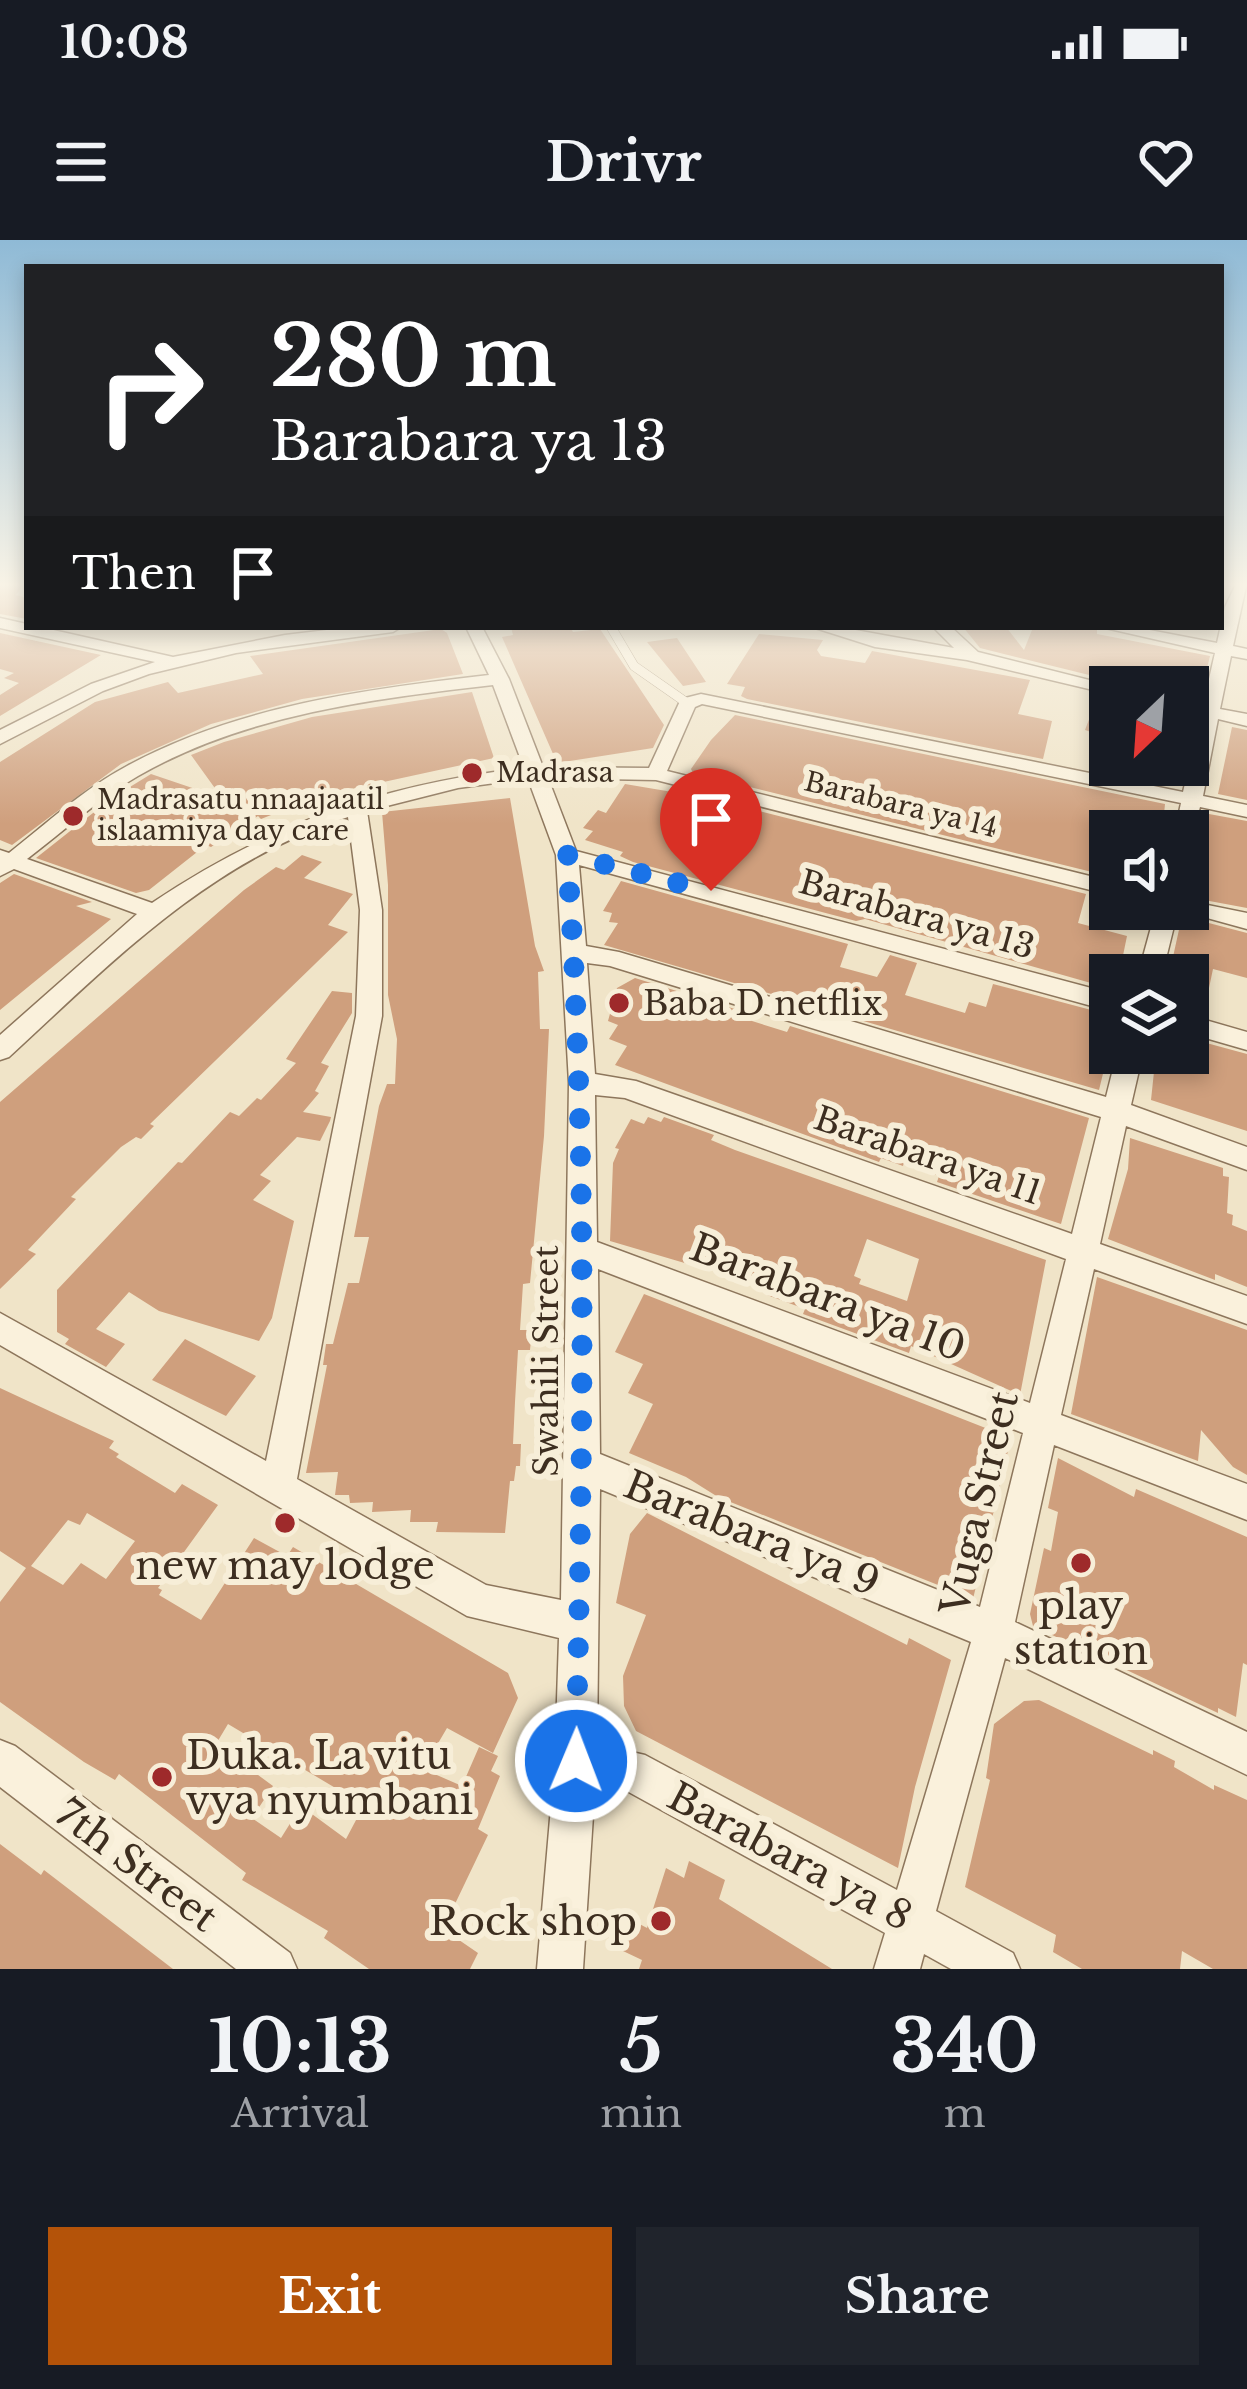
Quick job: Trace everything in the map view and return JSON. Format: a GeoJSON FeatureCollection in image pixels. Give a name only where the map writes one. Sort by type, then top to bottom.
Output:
{"type":"FeatureCollection","features":[{"type":"Feature","properties":{"kind":"street"},"geometry":{"type":"LineString","coordinates":[[0,738],[80,693],[161,663]]}},
{"type":"Feature","properties":{"kind":"street","name":"Swahili Street"},"geometry":{"type":"LineString","coordinates":[[492,663],[567,855],[575,953],[581,1083],[583,1464],[576,1761],[560,1969]]}},
{"type":"Feature","properties":{"kind":"street"},"geometry":{"type":"LineString","coordinates":[[1000,663],[1089,684]]}},
{"type":"Feature","properties":{"kind":"street"},"geometry":{"type":"LineString","coordinates":[[1220,663],[1209,712],[1247,720]]}},
{"type":"Feature","properties":{"kind":"street"},"geometry":{"type":"LineString","coordinates":[[4,862],[129,772],[203,740],[306,709],[396,691],[500,679]]}},
{"type":"Feature","properties":{"kind":"street"},"geometry":{"type":"LineString","coordinates":[[656,774],[688,703],[722,701],[1247,811]]}},
{"type":"Feature","properties":{"kind":"street","name":"Barabara ya 14"},"geometry":{"type":"LineString","coordinates":[[0,1050],[154,912],[212,872],[283,832],[356,806],[480,777],[533,772],[656,774],[1089,884]]}},
{"type":"Feature","properties":{"kind":"street"},"geometry":{"type":"LineString","coordinates":[[1189,810],[1194,786]]}},
{"type":"Feature","properties":{"kind":"street"},"geometry":{"type":"LineString","coordinates":[[278,1487],[369,1016],[373,970],[367,850],[356,806]]}},
{"type":"Feature","properties":{"kind":"street","name":"Barabara ya 13"},"geometry":{"type":"LineString","coordinates":[[567,855],[1089,996]]}},
{"type":"Feature","properties":{"kind":"street"},"geometry":{"type":"LineString","coordinates":[[4,862],[154,912]]}},
{"type":"Feature","properties":{"kind":"street"},"geometry":{"type":"LineString","coordinates":[[1209,913],[1247,921]]}},
{"type":"Feature","properties":{"kind":"street"},"geometry":{"type":"LineString","coordinates":[[575,953],[611,958],[1116,1111],[1247,1159]]}},
{"type":"Feature","properties":{"kind":"street"},"geometry":{"type":"LineString","coordinates":[[1209,1030],[1247,1041]]}},
{"type":"Feature","properties":{"kind":"street","name":"Vuga Street"},"geometry":{"type":"LineString","coordinates":[[897,1969],[993,1632],[1125,1074]]}},
{"type":"Feature","properties":{"kind":"street","name":"Barabara ya 11"},"geometry":{"type":"LineString","coordinates":[[581,1083],[627,1088],[1247,1310]]}},
{"type":"Feature","properties":{"kind":"street","name":"Barabara ya 10"},"geometry":{"type":"LineString","coordinates":[[581,1249],[1247,1502]]}},
{"type":"Feature","properties":{"kind":"street"},"geometry":{"type":"LineString","coordinates":[[0,1328],[480,1603],[579,1623]]}},
{"type":"Feature","properties":{"kind":"street","name":"Barabara ya 9"},"geometry":{"type":"LineString","coordinates":[[583,1464],[993,1632],[1247,1754]]}},
{"type":"Feature","properties":{"kind":"street","name":"7th Street"},"geometry":{"type":"LineString","coordinates":[[0,1761],[274,1969]]}},
{"type":"Feature","properties":{"kind":"street","name":"Barabara ya 8"},"geometry":{"type":"LineString","coordinates":[[576,1761],[630,1770],[998,1969]]}},
{"type":"Feature","properties":{"kind":"lane"},"geometry":{"type":"LineString","coordinates":[[632,663],[688,703]]}},
{"type":"Feature","properties":{"kind":"building"},"geometry":{"type":"Polygon","coordinates":[[[0,663],[88,663],[0,716],[0,695],[19,683],[4,678],[14,673],[0,669],[0,663]]]}},
{"type":"Feature","properties":{"kind":"building"},"geometry":{"type":"Polygon","coordinates":[[[255,663],[459,663],[463,674],[302,699],[211,724],[121,764],[12,845],[0,840],[0,762],[95,702],[168,682],[178,693],[263,674],[255,663]]]}},
{"type":"Feature","properties":{"kind":"building"},"geometry":{"type":"Polygon","coordinates":[[[513,663],[622,663],[664,725],[653,748],[557,763],[513,663]]]}},
{"type":"Feature","properties":{"kind":"building"},"geometry":{"type":"Polygon","coordinates":[[[664,663],[693,663],[706,682],[683,686],[664,663]]]}},
{"type":"Feature","properties":{"kind":"building"},"geometry":{"type":"Polygon","coordinates":[[[741,663],[936,663],[1030,680],[1018,714],[1052,721],[1043,759],[747,699],[741,696],[745,687],[727,684],[741,663]]]}},
{"type":"Feature","properties":{"kind":"building"},"geometry":{"type":"Polygon","coordinates":[[[1039,663],[1208,663],[1089,666],[1089,675],[1039,663]]]}},
{"type":"Feature","properties":{"kind":"building"},"geometry":{"type":"Polygon","coordinates":[[[472,692],[494,758],[319,796],[261,819],[258,816],[211,847],[206,845],[149,890],[136,893],[36,858],[112,798],[151,774],[222,798],[191,755],[224,742],[312,717],[472,692]]]}},
{"type":"Feature","properties":{"kind":"building"},"geometry":{"type":"Polygon","coordinates":[[[735,715],[1165,804],[1164,810],[1089,810],[1089,871],[693,773],[691,769],[735,715]]]}},
{"type":"Feature","properties":{"kind":"building"},"geometry":{"type":"Polygon","coordinates":[[[1232,727],[1247,730],[1247,800],[1218,794],[1232,727]]]}},
{"type":"Feature","properties":{"kind":"building"},"geometry":{"type":"Polygon","coordinates":[[[625,784],[708,798],[1086,894],[1078,923],[1089,930],[1127,936],[1123,954],[1089,954],[1089,982],[865,919],[856,921],[633,862],[620,856],[623,852],[585,840],[593,831],[583,828],[598,810],[606,813],[625,784]]]}},
{"type":"Feature","properties":{"kind":"building"},"geometry":{"type":"Polygon","coordinates":[[[510,798],[535,946],[544,971],[538,972],[540,1029],[549,1029],[530,1283],[523,1284],[520,1330],[532,1330],[530,1350],[518,1350],[513,1444],[521,1444],[520,1466],[510,1481],[505,1533],[436,1532],[438,1522],[410,1522],[411,1510],[372,1512],[373,1502],[350,1503],[349,1495],[335,1495],[338,1472],[306,1473],[327,1365],[323,1365],[326,1344],[333,1344],[348,1283],[359,1283],[369,1237],[354,1237],[379,1106],[387,1084],[395,1084],[397,1039],[388,995],[388,885],[382,812],[510,798]]]}},
{"type":"Feature","properties":{"kind":"building"},"geometry":{"type":"Polygon","coordinates":[[[1209,814],[1247,821],[1247,908],[1209,901],[1209,814]]]}},
{"type":"Feature","properties":{"kind":"building"},"geometry":{"type":"Polygon","coordinates":[[[302,855],[322,862],[304,878],[353,894],[328,925],[348,932],[150,1124],[154,1126],[141,1139],[136,1137],[121,1147],[71,1197],[76,1199],[28,1250],[36,1254],[0,1289],[0,1102],[244,890],[302,855]]]}},
{"type":"Feature","properties":{"kind":"building"},"geometry":{"type":"Polygon","coordinates":[[[14,874],[92,902],[76,906],[111,919],[0,1010],[0,883],[14,874]]]}},
{"type":"Feature","properties":{"kind":"building"},"geometry":{"type":"Polygon","coordinates":[[[621,881],[848,944],[840,967],[877,977],[890,955],[917,963],[905,995],[965,1013],[969,1002],[986,1007],[993,984],[1089,1009],[1089,1074],[1103,1074],[1099,1090],[604,945],[618,923],[609,922],[612,913],[603,911],[621,881]]]}},
{"type":"Feature","properties":{"kind":"building"},"geometry":{"type":"Polygon","coordinates":[[[1209,923],[1247,933],[1247,978],[1213,969],[1209,988],[1209,954],[1174,954],[1179,930],[1209,930],[1209,923]]]}},
{"type":"Feature","properties":{"kind":"building"},"geometry":{"type":"Polygon","coordinates":[[[635,978],[754,1015],[752,1021],[787,1032],[790,1026],[1089,1118],[1061,1224],[937,1182],[939,1176],[904,1162],[903,1166],[881,1158],[879,1162],[615,1065],[627,1046],[609,1039],[618,1025],[608,1021],[617,988],[635,978]]]}},
{"type":"Feature","properties":{"kind":"building"},"geometry":{"type":"Polygon","coordinates":[[[332,991],[352,993],[352,1013],[321,1063],[329,1066],[315,1091],[319,1093],[303,1112],[331,1117],[330,1121],[320,1141],[297,1137],[260,1175],[271,1181],[253,1200],[294,1221],[272,1318],[259,1341],[159,1311],[129,1292],[96,1329],[125,1344],[106,1367],[65,1344],[69,1339],[57,1332],[57,1290],[230,1112],[239,1116],[257,1098],[261,1100],[296,1063],[286,1059],[332,991]]]}},
{"type":"Feature","properties":{"kind":"building"},"geometry":{"type":"Polygon","coordinates":[[[1209,1044],[1247,1054],[1247,1131],[1151,1100],[1154,1074],[1209,1074],[1209,1044]]]}},
{"type":"Feature","properties":{"kind":"building"},"geometry":{"type":"Polygon","coordinates":[[[648,1117],[661,1122],[664,1117],[714,1135],[711,1140],[735,1150],[1046,1260],[1020,1395],[911,1346],[909,1353],[803,1314],[805,1309],[767,1295],[769,1291],[744,1282],[745,1278],[690,1258],[688,1264],[610,1241],[613,1163],[619,1149],[615,1148],[631,1119],[644,1124],[648,1117]],[[867,1239],[854,1276],[861,1279],[859,1284],[907,1301],[919,1259],[867,1239]]]}},
{"type":"Feature","properties":{"kind":"building"},"geometry":{"type":"Polygon","coordinates":[[[1130,1138],[1223,1168],[1223,1176],[1229,1177],[1227,1213],[1233,1215],[1232,1225],[1247,1231],[1247,1287],[1215,1274],[1215,1280],[1108,1239],[1128,1169],[1130,1138]]]}},
{"type":"Feature","properties":{"kind":"building"},"geometry":{"type":"Polygon","coordinates":[[[1097,1277],[1247,1330],[1247,1475],[1233,1467],[1201,1430],[1198,1461],[1071,1414],[1097,1277]]]}},
{"type":"Feature","properties":{"kind":"building"},"geometry":{"type":"Polygon","coordinates":[[[644,1294],[1011,1438],[973,1599],[718,1497],[686,1477],[629,1453],[653,1404],[628,1393],[643,1364],[615,1352],[644,1294]]]}},
{"type":"Feature","properties":{"kind":"building"},"geometry":{"type":"Polygon","coordinates":[[[185,1339],[256,1376],[226,1416],[152,1380],[185,1339]]]}},
{"type":"Feature","properties":{"kind":"building"},"geometry":{"type":"Polygon","coordinates":[[[0,1388],[114,1441],[109,1448],[119,1454],[116,1457],[175,1493],[182,1484],[218,1505],[158,1588],[162,1590],[159,1595],[201,1620],[254,1538],[287,1556],[293,1547],[508,1673],[518,1698],[493,1753],[447,1728],[423,1769],[462,1786],[479,1747],[498,1756],[491,1771],[500,1776],[478,1829],[488,1835],[443,1929],[478,1953],[470,1969],[369,1969],[324,1938],[328,1931],[242,1880],[246,1873],[119,1774],[115,1780],[84,1762],[0,1702],[0,1602],[26,1568],[0,1551],[0,1388]],[[87,1513],[80,1525],[68,1520],[31,1566],[63,1585],[81,1563],[106,1579],[135,1541],[87,1513]],[[228,1724],[216,1744],[273,1786],[252,1818],[281,1838],[301,1806],[346,1839],[364,1805],[228,1724]]]}},
{"type":"Feature","properties":{"kind":"building"},"geometry":{"type":"Polygon","coordinates":[[[1058,1458],[1134,1497],[1136,1489],[1247,1537],[1247,1665],[1243,1663],[1236,1717],[1218,1708],[1218,1713],[1033,1626],[1030,1614],[1044,1548],[1051,1551],[1058,1512],[1048,1508],[1058,1458]]]}},
{"type":"Feature","properties":{"kind":"building"},"geometry":{"type":"Polygon","coordinates":[[[647,1513],[907,1645],[909,1638],[951,1660],[898,1868],[636,1731],[624,1706],[623,1676],[646,1615],[616,1603],[630,1534],[647,1513]]]}},
{"type":"Feature","properties":{"kind":"building"},"geometry":{"type":"Polygon","coordinates":[[[1039,1700],[1175,1761],[1174,1767],[1214,1790],[1214,1785],[1247,1800],[1247,1969],[1213,1969],[1182,1951],[1180,1969],[1082,1969],[1053,1952],[1056,1935],[965,1887],[990,1780],[986,1778],[994,1724],[1024,1701],[1039,1700]]]}},
{"type":"Feature","properties":{"kind":"building"},"geometry":{"type":"Polygon","coordinates":[[[0,1844],[41,1875],[44,1870],[173,1969],[0,1969],[0,1844]]]}},
{"type":"Feature","properties":{"kind":"building"},"geometry":{"type":"Polygon","coordinates":[[[689,1861],[725,1880],[719,1899],[832,1969],[639,1969],[642,1960],[623,1951],[632,1920],[647,1928],[666,1868],[684,1878],[689,1861]]]}},
{"type":"Feature","properties":{"kind":"place","name":"Madrasa"},"geometry":{"type":"Point","coordinates":[472,773]}},
{"type":"Feature","properties":{"kind":"place","name":"Madrasatu nnaajaatil islaamiya day care"},"geometry":{"type":"Point","coordinates":[73,816]}},
{"type":"Feature","properties":{"kind":"place","name":"Baba D netflix"},"geometry":{"type":"Point","coordinates":[619,1003]}},
{"type":"Feature","properties":{"kind":"place","name":"new may lodge"},"geometry":{"type":"Point","coordinates":[285,1523]}},
{"type":"Feature","properties":{"kind":"place","name":"play station"},"geometry":{"type":"Point","coordinates":[1081,1563]}},
{"type":"Feature","properties":{"kind":"place","name":"Duka. La vitu vya nyumbani"},"geometry":{"type":"Point","coordinates":[162,1777]}},
{"type":"Feature","properties":{"kind":"place","name":"Rock shop"},"geometry":{"type":"Point","coordinates":[661,1921]}},
{"type":"Feature","properties":{"kind":"route"},"geometry":{"type":"LineString","coordinates":[[576,1761],[583,1464],[581,1083],[567,855],[711,891]]}}]}
